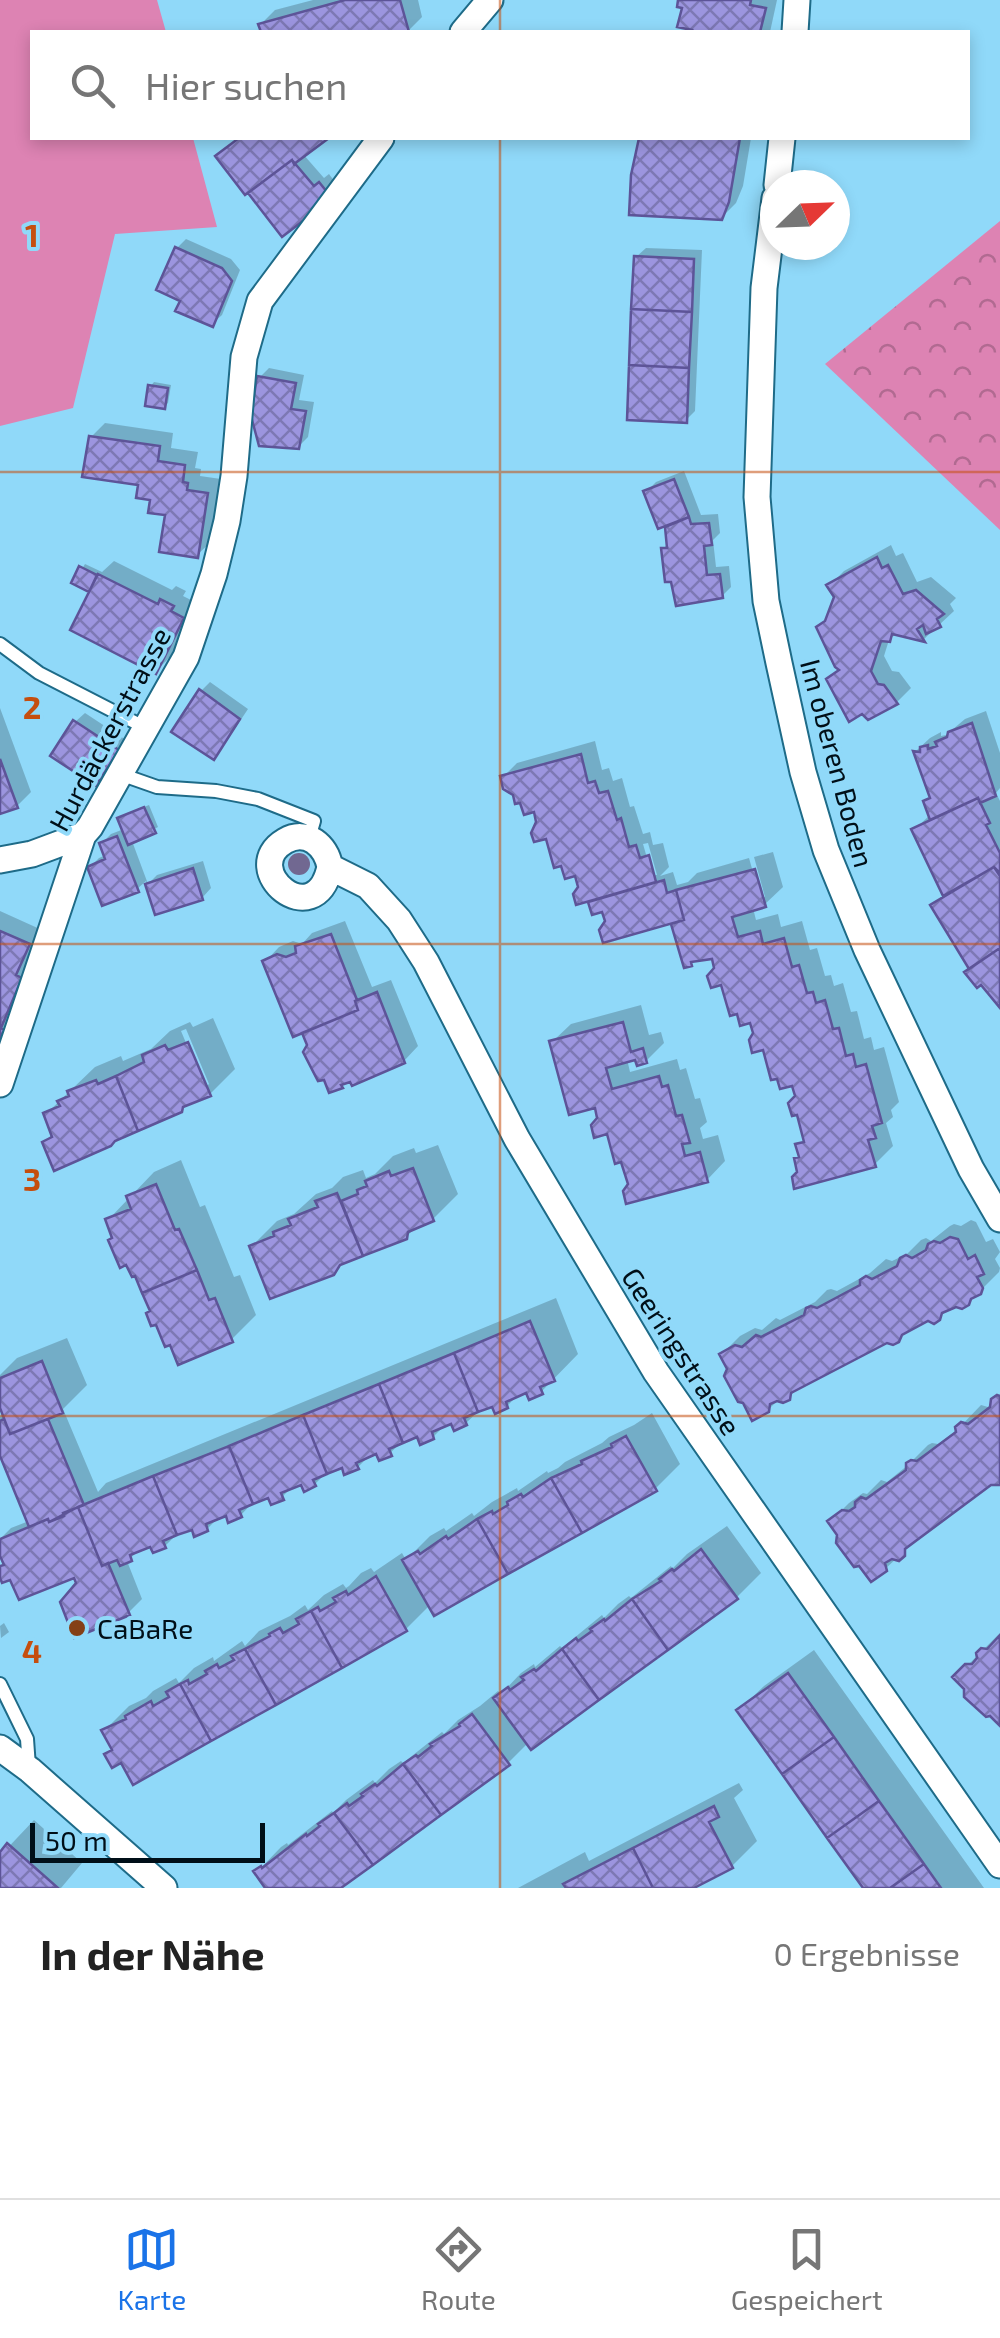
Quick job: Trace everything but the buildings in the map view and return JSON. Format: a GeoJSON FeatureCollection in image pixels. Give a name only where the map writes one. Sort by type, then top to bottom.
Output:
{"type":"FeatureCollection","features":[{"type":"Feature","properties":{"kind":"street"},"geometry":{"type":"LineString","coordinates":[[466,30],[490,0]]}},
{"type":"Feature","properties":{"kind":"street"},"geometry":{"type":"LineString","coordinates":[[795,30],[797,0]]}},
{"type":"Feature","properties":{"kind":"street","name":"Hurdäckerstrasse"},"geometry":{"type":"LineString","coordinates":[[0,1084],[83,835],[186,658],[214,574],[234,476],[244,358],[260,302],[380,140]]}},
{"type":"Feature","properties":{"kind":"street"},"geometry":{"type":"LineString","coordinates":[[779,170],[782,140]]}},
{"type":"Feature","properties":{"kind":"street","name":"Im oberen Boden"},"geometry":{"type":"LineString","coordinates":[[767,260],[757,497],[766,601],[803,772],[826,850],[866,950],[971,1169],[1000,1219]]}},
{"type":"Feature","properties":{"kind":"street"},"geometry":{"type":"LineString","coordinates":[[311,829],[285,841],[276,850],[270,861],[276,885],[297,897],[309,896],[320,889],[330,867]]}},
{"type":"Feature","properties":{"kind":"street","name":"Geeringstrasse"},"geometry":{"type":"LineString","coordinates":[[311,829],[330,867],[368,886],[399,920],[426,962],[517,1140],[656,1372],[1000,1865]]}},
{"type":"Feature","properties":{"kind":"street"},"geometry":{"type":"LineString","coordinates":[[0,860],[32,854],[83,835]]}},
{"type":"Feature","properties":{"kind":"street"},"geometry":{"type":"LineString","coordinates":[[0,1748],[164,1888]]}},
{"type":"Feature","properties":{"kind":"lane"},"geometry":{"type":"LineString","coordinates":[[0,644],[39,673],[146,728]]}},
{"type":"Feature","properties":{"kind":"lane"},"geometry":{"type":"LineString","coordinates":[[120,774],[157,787],[258,799],[311,829]]}},
{"type":"Feature","properties":{"kind":"lane"},"geometry":{"type":"LineString","coordinates":[[0,1684],[27,1738],[30,1770]]}},
{"type":"Feature","properties":{"kind":"green space"},"geometry":{"type":"Polygon","coordinates":[[[0,0],[157,0],[165,30],[30,30],[30,140],[194,140],[217,227],[115,234],[73,408],[0,426],[0,0]]]}},
{"type":"Feature","properties":{"kind":"green space"},"geometry":{"type":"Polygon","coordinates":[[[1000,221],[1000,530],[825,364],[1000,221]]]}},
{"type":"Feature","properties":{"kind":"place","name":"CaBaRe"},"geometry":{"type":"Point","coordinates":[77,1628]}}]}
